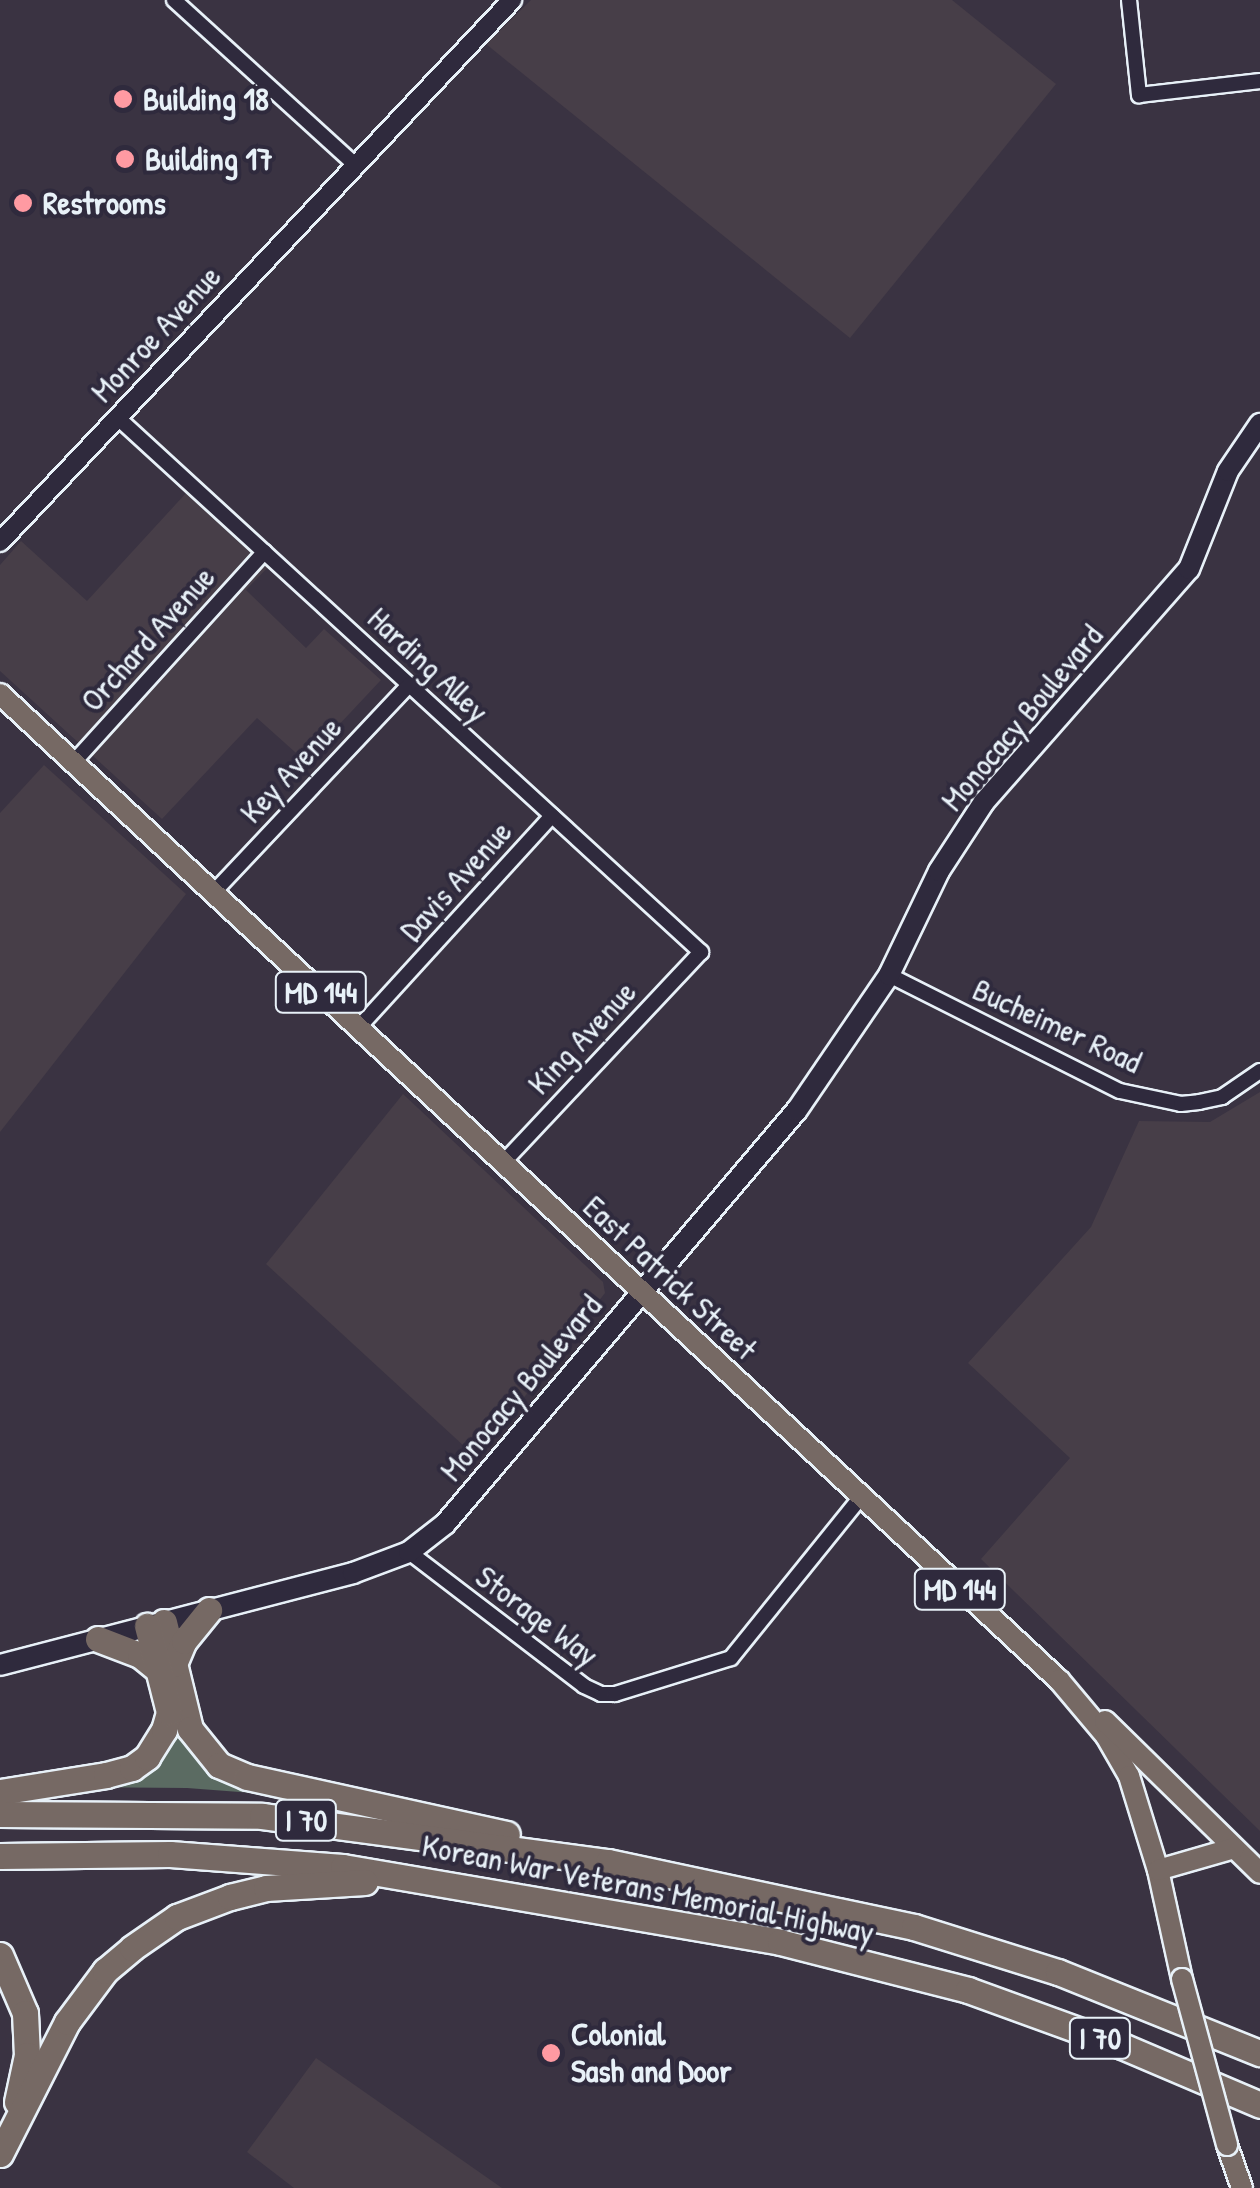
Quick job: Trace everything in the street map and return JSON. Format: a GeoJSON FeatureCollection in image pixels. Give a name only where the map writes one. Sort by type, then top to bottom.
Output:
{"type":"FeatureCollection","features":[{"type":"Feature","properties":{"kind":"highway"},"geometry":{"type":"LineString","coordinates":[[0,1792],[132,1768],[147,1757],[164,1730],[169,1712],[167,1668],[209,1610]]}},
{"type":"Feature","properties":{"kind":"highway"},"geometry":{"type":"LineString","coordinates":[[156,1624],[167,1668],[196,1742],[232,1772],[452,1818],[608,1862]]}},
{"type":"Feature","properties":{"kind":"highway"},"geometry":{"type":"LineString","coordinates":[[98,1639],[167,1668]]}},
{"type":"Feature","properties":{"kind":"highway","name":"Korean War Veterans Memorial Highway"},"geometry":{"type":"LineString","coordinates":[[0,1814],[133,1812],[262,1816],[608,1862],[844,1909],[931,1932],[1058,1972],[1260,2053]]}},
{"type":"Feature","properties":{"kind":"highway","name":"Korean War Veterans Memorial Highway"},"geometry":{"type":"LineString","coordinates":[[0,1856],[94,1853],[259,1859],[437,1880],[780,1942],[906,1972],[1053,2020],[1260,2105]]}},
{"type":"Feature","properties":{"kind":"highway"},"geometry":{"type":"LineString","coordinates":[[0,2154],[67,2022],[105,1971],[155,1931],[177,1918],[266,1888],[437,1880]]}},
{"type":"Feature","properties":{"kind":"highway"},"geometry":{"type":"LineString","coordinates":[[0,1954],[21,1996],[27,2054],[19,2099],[0,2133]]}},
{"type":"Feature","properties":{"kind":"main road","name":"Monocacy Boulevard"},"geometry":{"type":"LineString","coordinates":[[0,1665],[353,1572],[409,1552],[461,1507],[797,1110],[889,975],[939,872],[984,802],[1188,569],[1228,470],[1260,424]]}},
{"type":"Feature","properties":{"kind":"main road","name":"East Patrick Street"},"geometry":{"type":"LineString","coordinates":[[0,694],[1059,1680],[1119,1756],[1139,1801],[1182,1979],[1242,2188]]}},
{"type":"Feature","properties":{"kind":"main road"},"geometry":{"type":"LineString","coordinates":[[1059,1680],[1260,1873]]}},
{"type":"Feature","properties":{"kind":"main road"},"geometry":{"type":"LineString","coordinates":[[1158,1870],[1234,1848]]}},
{"type":"Feature","properties":{"kind":"street"},"geometry":{"type":"LineString","coordinates":[[174,0],[354,164]]}},
{"type":"Feature","properties":{"kind":"street","name":"Monroe Avenue"},"geometry":{"type":"LineString","coordinates":[[0,542],[512,0]]}},
{"type":"Feature","properties":{"kind":"street"},"geometry":{"type":"LineString","coordinates":[[1130,0],[1139,95],[1260,80]]}},
{"type":"Feature","properties":{"kind":"street","name":"Harding Alley"},"geometry":{"type":"LineString","coordinates":[[118,418],[700,952]]}},
{"type":"Feature","properties":{"kind":"street","name":"Orchard Avenue"},"geometry":{"type":"LineString","coordinates":[[74,763],[264,552]]}},
{"type":"Feature","properties":{"kind":"street","name":"Key Avenue"},"geometry":{"type":"LineString","coordinates":[[213,893],[409,684]]}},
{"type":"Feature","properties":{"kind":"street","name":"Davis Avenue"},"geometry":{"type":"LineString","coordinates":[[360,1027],[552,816]]}},
{"type":"Feature","properties":{"kind":"street","name":"King Avenue"},"geometry":{"type":"LineString","coordinates":[[504,1162],[700,952]]}},
{"type":"Feature","properties":{"kind":"street","name":"Bucheimer Road"},"geometry":{"type":"LineString","coordinates":[[889,975],[1120,1091],[1181,1104],[1200,1102],[1222,1097],[1260,1071]]}},
{"type":"Feature","properties":{"kind":"street","name":"Storage Way"},"geometry":{"type":"LineString","coordinates":[[409,1552],[584,1686],[615,1694],[731,1658],[860,1498]]}},
{"type":"Feature","properties":{"kind":"shaded area"},"geometry":{"type":"Polygon","coordinates":[[[531,0],[952,0],[1056,84],[850,338],[486,44],[531,0]]]}},
{"type":"Feature","properties":{"kind":"shaded area"},"geometry":{"type":"Polygon","coordinates":[[[187,492],[268,567],[246,590],[306,648],[324,629],[381,680],[305,761],[257,718],[162,819],[0,671],[0,565],[21,541],[87,601],[187,492]]]}},
{"type":"Feature","properties":{"kind":"shaded area"},"geometry":{"type":"Polygon","coordinates":[[[44,765],[186,894],[0,1132],[0,813],[44,765]]]}},
{"type":"Feature","properties":{"kind":"shaded area"},"geometry":{"type":"Polygon","coordinates":[[[1260,1092],[1260,1831],[981,1559],[1070,1458],[968,1363],[1091,1227],[1139,1121],[1210,1122],[1260,1092]]]}},
{"type":"Feature","properties":{"kind":"shaded area"},"geometry":{"type":"Polygon","coordinates":[[[403,1094],[603,1282],[605,1293],[477,1458],[266,1264],[403,1094]]]}},
{"type":"Feature","properties":{"kind":"shaded area"},"geometry":{"type":"Polygon","coordinates":[[[316,2058],[502,2188],[294,2188],[247,2152],[316,2058]]]}},
{"type":"Feature","properties":{"kind":"green space"},"geometry":{"type":"Polygon","coordinates":[[[176,1720],[187,1740],[303,1797],[187,1788],[69,1787],[108,1782],[176,1720]]]}},
{"type":"Feature","properties":{"kind":"place","name":"Building 18"},"geometry":{"type":"Point","coordinates":[123,99]}},
{"type":"Feature","properties":{"kind":"place","name":"Building 17"},"geometry":{"type":"Point","coordinates":[125,159]}},
{"type":"Feature","properties":{"kind":"place","name":"Restrooms"},"geometry":{"type":"Point","coordinates":[23,203]}},
{"type":"Feature","properties":{"kind":"place","name":"Colonial Sash and Door"},"geometry":{"type":"Point","coordinates":[551,2053]}}]}
